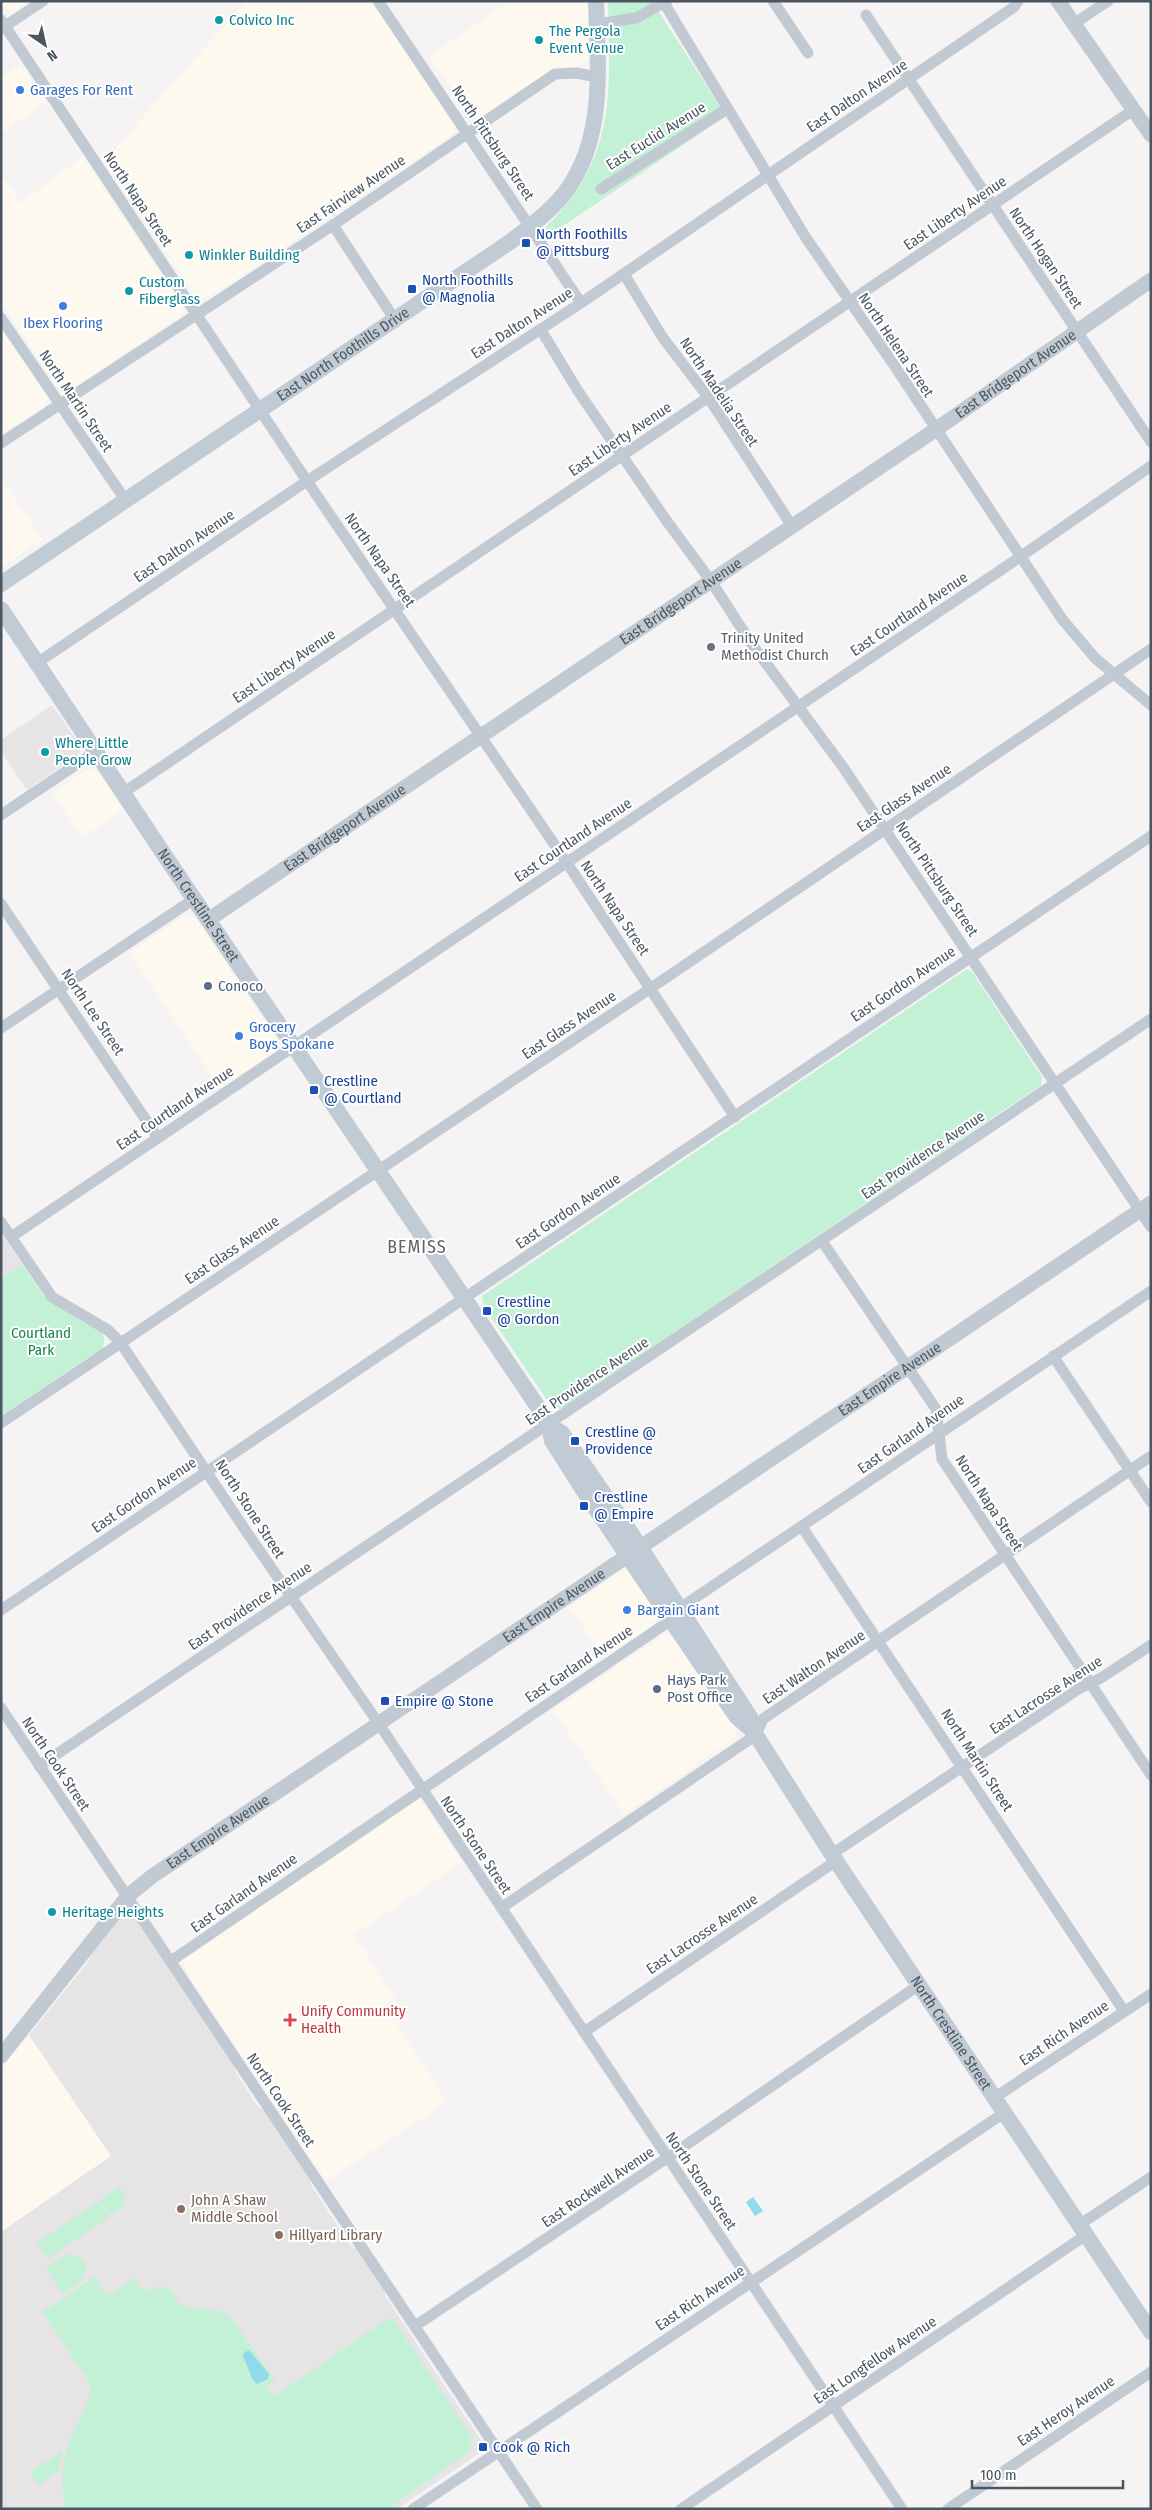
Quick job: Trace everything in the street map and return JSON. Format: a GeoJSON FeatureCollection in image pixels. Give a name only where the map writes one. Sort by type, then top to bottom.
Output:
{"type":"FeatureCollection","features":[{"type":"Feature","properties":{"kind":"main road","name":"East North Foothills Drive"},"geometry":{"type":"LineString","coordinates":[[1,584],[395,320],[531,226],[557,202],[576,175],[592,136],[598,77],[596,1]]}},
{"type":"Feature","properties":{"kind":"main road","name":"North Crestline Street"},"geometry":{"type":"LineString","coordinates":[[1,609],[95,752],[549,1425],[552,1441],[634,1552],[676,1614],[736,1716],[755,1734],[834,1858],[1151,2332]]}},
{"type":"Feature","properties":{"kind":"street"},"geometry":{"type":"LineString","coordinates":[[3,25],[43,1]]}},
{"type":"Feature","properties":{"kind":"street","name":"North Pittsburg Street"},"geometry":{"type":"LineString","coordinates":[[378,1],[581,303]]}},
{"type":"Feature","properties":{"kind":"street"},"geometry":{"type":"LineString","coordinates":[[773,1],[808,53]]}},
{"type":"Feature","properties":{"kind":"street","name":"East Dalton Avenue"},"geometry":{"type":"LineString","coordinates":[[37,664],[307,481],[541,330],[624,274],[1014,7],[1018,1]]}},
{"type":"Feature","properties":{"kind":"street"},"geometry":{"type":"LineString","coordinates":[[1058,1],[1150,132]]}},
{"type":"Feature","properties":{"kind":"street"},"geometry":{"type":"LineString","coordinates":[[1075,23],[1108,1]]}},
{"type":"Feature","properties":{"kind":"street"},"geometry":{"type":"LineString","coordinates":[[597,24],[636,18],[665,2]]}},
{"type":"Feature","properties":{"kind":"street","name":"North Helena Street"},"geometry":{"type":"LineString","coordinates":[[665,2],[767,176],[849,303],[894,365],[935,430],[1062,619],[1095,658],[1151,705]]}},
{"type":"Feature","properties":{"kind":"street","name":"North Hogan Street"},"geometry":{"type":"LineString","coordinates":[[866,16],[1151,442]]}},
{"type":"Feature","properties":{"kind":"street","name":"North Napa Street"},"geometry":{"type":"LineString","coordinates":[[3,25],[307,481],[651,988],[735,1117]]}},
{"type":"Feature","properties":{"kind":"street","name":"East Fairview Avenue"},"geometry":{"type":"LineString","coordinates":[[1,443],[333,225],[555,74],[576,73],[598,77]]}},
{"type":"Feature","properties":{"kind":"street","name":"East Euclid Avenue"},"geometry":{"type":"LineString","coordinates":[[601,189],[727,109]]}},
{"type":"Feature","properties":{"kind":"street","name":"East Liberty Avenue"},"geometry":{"type":"LineString","coordinates":[[123,793],[1133,110]]}},
{"type":"Feature","properties":{"kind":"street"},"geometry":{"type":"LineString","coordinates":[[333,225],[395,320]]}},
{"type":"Feature","properties":{"kind":"street","name":"North Madelia Street"},"geometry":{"type":"LineString","coordinates":[[624,274],[663,338],[708,397],[792,526]]}},
{"type":"Feature","properties":{"kind":"street","name":"East Bridgeport Avenue"},"geometry":{"type":"LineString","coordinates":[[208,920],[935,430],[1151,280]]}},
{"type":"Feature","properties":{"kind":"street","name":"North Martin Street"},"geometry":{"type":"LineString","coordinates":[[1,318],[126,501]]}},
{"type":"Feature","properties":{"kind":"street","name":"North Pittsburg Street"},"geometry":{"type":"LineString","coordinates":[[541,330],[578,391],[666,520],[711,581],[751,643],[799,706],[971,956],[1056,1084],[1145,1207],[1151,1227]]}},
{"type":"Feature","properties":{"kind":"street","name":"East Courtland Avenue"},"geometry":{"type":"LineString","coordinates":[[11,1237],[1020,557],[1151,466]]}},
{"type":"Feature","properties":{"kind":"street","name":"East Glass Avenue"},"geometry":{"type":"LineString","coordinates":[[1,1423],[651,988],[1151,649]]}},
{"type":"Feature","properties":{"kind":"street"},"geometry":{"type":"LineString","coordinates":[[1,815],[95,752]]}},
{"type":"Feature","properties":{"kind":"street","name":"East Gordon Avenue"},"geometry":{"type":"LineString","coordinates":[[1,1610],[1151,836]]}},
{"type":"Feature","properties":{"kind":"street"},"geometry":{"type":"LineString","coordinates":[[1,1028],[194,899]]}},
{"type":"Feature","properties":{"kind":"street","name":"North Lee Street"},"geometry":{"type":"LineString","coordinates":[[1,904],[158,1138]]}},
{"type":"Feature","properties":{"kind":"street","name":"East Providence Avenue"},"geometry":{"type":"LineString","coordinates":[[39,1766],[1151,1019]]}},
{"type":"Feature","properties":{"kind":"street","name":"East Empire Avenue"},"geometry":{"type":"LineString","coordinates":[[1,2056],[128,1896],[151,1877],[1145,1207]]}},
{"type":"Feature","properties":{"kind":"street","name":"North Stone Street"},"geometry":{"type":"LineString","coordinates":[[1,1222],[52,1297],[108,1330],[120,1342],[379,1724],[420,1789],[752,2282],[902,2509]]}},
{"type":"Feature","properties":{"kind":"street","name":"North Napa Street"},"geometry":{"type":"LineString","coordinates":[[822,1241],[936,1410],[942,1459],[1151,1775]]}},
{"type":"Feature","properties":{"kind":"street","name":"East Garland Avenue"},"geometry":{"type":"LineString","coordinates":[[171,1961],[938,1434],[1151,1291]]}},
{"type":"Feature","properties":{"kind":"street"},"geometry":{"type":"LineString","coordinates":[[1053,1356],[1151,1502]]}},
{"type":"Feature","properties":{"kind":"street","name":"East Walton Avenue"},"geometry":{"type":"LineString","coordinates":[[501,1908],[755,1734],[763,1719],[1151,1456]]}},
{"type":"Feature","properties":{"kind":"street","name":"North Martin Street"},"geometry":{"type":"LineString","coordinates":[[802,1527],[963,1766],[1124,2012]]}},
{"type":"Feature","properties":{"kind":"street","name":"East Lacrosse Avenue"},"geometry":{"type":"LineString","coordinates":[[584,2032],[963,1766],[1151,1644]]}},
{"type":"Feature","properties":{"kind":"street","name":"North Cook Street"},"geometry":{"type":"LineString","coordinates":[[1,1708],[537,2509]]}},
{"type":"Feature","properties":{"kind":"street","name":"East Rockwell Avenue"},"geometry":{"type":"LineString","coordinates":[[415,2326],[667,2158],[919,1985]]}},
{"type":"Feature","properties":{"kind":"street","name":"East Rich Avenue"},"geometry":{"type":"LineString","coordinates":[[994,2098],[1151,1994]]}},
{"type":"Feature","properties":{"kind":"street","name":"East Rich Avenue"},"geometry":{"type":"LineString","coordinates":[[413,2509],[1004,2113]]}},
{"type":"Feature","properties":{"kind":"street","name":"East Longfellow Avenue"},"geometry":{"type":"LineString","coordinates":[[681,2509],[834,2405],[1083,2230],[1151,2177]]}},
{"type":"Feature","properties":{"kind":"street","name":"East Heroy Avenue"},"geometry":{"type":"LineString","coordinates":[[948,2509],[1151,2372]]}},
{"type":"Feature","properties":{"kind":"shaded area"},"geometry":{"type":"Polygon","coordinates":[[[1,1],[29,1],[12,12],[3,8],[1,1]]]}},
{"type":"Feature","properties":{"kind":"shaded area"},"geometry":{"type":"Polygon","coordinates":[[[246,1],[373,1],[454,123],[455,130],[451,136],[210,297],[202,299],[195,295],[105,160],[246,1]]]}},
{"type":"Feature","properties":{"kind":"shaded area"},"geometry":{"type":"Polygon","coordinates":[[[511,1],[588,1],[589,59],[579,66],[554,68],[480,116],[473,117],[468,113],[429,56],[511,1]]]}},
{"type":"Feature","properties":{"kind":"shaded area","name":"Garages For Rent"},"geometry":{"type":"Polygon","coordinates":[[[21,64],[47,102],[1,133],[1,77],[21,64]]]}},
{"type":"Feature","properties":{"kind":"shaded area"},"geometry":{"type":"Polygon","coordinates":[[[83,156],[184,310],[179,317],[71,389],[63,390],[56,384],[1,302],[1,174],[21,203],[83,156]]]}},
{"type":"Feature","properties":{"kind":"shaded area"},"geometry":{"type":"Polygon","coordinates":[[[1,327],[48,398],[43,407],[1,435],[1,327]]]}},
{"type":"Feature","properties":{"kind":"shaded area"},"geometry":{"type":"Polygon","coordinates":[[[1,478],[43,540],[1,567],[1,478]]]}},
{"type":"Feature","properties":{"kind":"shaded area"},"geometry":{"type":"Polygon","coordinates":[[[52,705],[80,745],[80,751],[77,756],[27,790],[1,752],[1,740],[52,705]]]}},
{"type":"Feature","properties":{"kind":"shaded area"},"geometry":{"type":"Polygon","coordinates":[[[87,769],[98,772],[123,810],[82,838],[52,793],[87,769]]]}},
{"type":"Feature","properties":{"kind":"shaded area"},"geometry":{"type":"Polygon","coordinates":[[[189,915],[196,919],[279,1043],[275,1052],[220,1089],[130,952],[184,916],[189,915]]]}},
{"type":"Feature","properties":{"kind":"shaded area"},"geometry":{"type":"Polygon","coordinates":[[[1,1233],[22,1264],[1,1278],[1,1233]]]}},
{"type":"Feature","properties":{"kind":"shaded area"},"geometry":{"type":"Polygon","coordinates":[[[621,1572],[629,1572],[659,1617],[656,1624],[604,1658],[569,1607],[621,1572]]]}},
{"type":"Feature","properties":{"kind":"shaded area"},"geometry":{"type":"Polygon","coordinates":[[[669,1635],[674,1638],[736,1729],[735,1738],[624,1814],[553,1710],[662,1636],[669,1635]]]}},
{"type":"Feature","properties":{"kind":"shaded area"},"geometry":{"type":"Polygon","coordinates":[[[419,1798],[462,1862],[354,1935],[395,1999],[385,2006],[447,2102],[326,2181],[186,1971],[182,1959],[419,1798]]]}},
{"type":"Feature","properties":{"kind":"shaded area","name":"John A Shaw Middle School"},"geometry":{"type":"Polygon","coordinates":[[[126,1914],[133,1915],[234,2063],[236,2073],[258,2107],[266,2111],[309,2175],[311,2185],[350,2245],[359,2250],[384,2287],[385,2296],[483,2443],[484,2448],[481,2452],[397,2509],[1,2509],[1,2232],[111,2156],[29,2035],[88,1962],[100,1939],[118,1918],[126,1914]]]}},
{"type":"Feature","properties":{"kind":"shaded area"},"geometry":{"type":"Polygon","coordinates":[[[29,2035],[112,2156],[1,2232],[1,2068],[29,2035]]]}},
{"type":"Feature","properties":{"kind":"green space"},"geometry":{"type":"Polygon","coordinates":[[[608,1],[654,1],[653,3],[726,116],[548,236],[544,229],[568,203],[585,177],[597,151],[604,124],[608,96],[609,67],[608,1]]]}},
{"type":"Feature","properties":{"kind":"green space"},"geometry":{"type":"Polygon","coordinates":[[[967,969],[972,972],[1042,1077],[1041,1085],[564,1407],[557,1409],[551,1406],[484,1307],[482,1296],[967,969]]]}},
{"type":"Feature","properties":{"kind":"green space","name":"Courtland Park"},"geometry":{"type":"Polygon","coordinates":[[[22,1264],[43,1295],[86,1324],[100,1330],[104,1343],[101,1352],[87,1358],[1,1416],[1,1278],[22,1264]]]}},
{"type":"Feature","properties":{"kind":"green space"},"geometry":{"type":"Polygon","coordinates":[[[119,2187],[125,2195],[122,2208],[110,2215],[101,2202],[102,2199],[119,2187]]]}},
{"type":"Feature","properties":{"kind":"green space"},"geometry":{"type":"Polygon","coordinates":[[[99,2201],[109,2217],[48,2258],[37,2243],[99,2201]]]}},
{"type":"Feature","properties":{"kind":"green space"},"geometry":{"type":"Polygon","coordinates":[[[67,2254],[82,2259],[87,2266],[82,2276],[84,2279],[63,2294],[46,2268],[67,2254]]]}},
{"type":"Feature","properties":{"kind":"green space"},"geometry":{"type":"Polygon","coordinates":[[[95,2277],[107,2296],[134,2278],[142,2290],[146,2288],[148,2292],[155,2287],[169,2288],[181,2306],[224,2312],[230,2316],[275,2380],[266,2386],[273,2396],[286,2390],[387,2319],[393,2319],[472,2437],[470,2451],[388,2509],[65,2509],[63,2478],[65,2455],[70,2439],[89,2398],[88,2380],[42,2312],[95,2277]]]}},
{"type":"Feature","properties":{"kind":"green space"},"geometry":{"type":"Polygon","coordinates":[[[62,2451],[59,2471],[39,2485],[30,2472],[62,2451]]]}},
{"type":"Feature","properties":{"kind":"water"},"geometry":{"type":"Polygon","coordinates":[[[753,2197],[763,2211],[755,2216],[746,2202],[753,2197]]]}},
{"type":"Feature","properties":{"kind":"water"},"geometry":{"type":"Polygon","coordinates":[[[249,2350],[269,2374],[268,2379],[257,2384],[253,2380],[242,2354],[249,2350]]]}},
{"type":"Feature","properties":{"kind":"place","name":"Colvico Inc"},"geometry":{"type":"Point","coordinates":[219,20]}},
{"type":"Feature","properties":{"kind":"place","name":"The Pergola Event Venue"},"geometry":{"type":"Point","coordinates":[539,40]}},
{"type":"Feature","properties":{"kind":"place","name":"Garages For Rent"},"geometry":{"type":"Point","coordinates":[20,90]}},
{"type":"Feature","properties":{"kind":"place","name":"North Foothills @ Pittsburg"},"geometry":{"type":"Point","coordinates":[526,243]}},
{"type":"Feature","properties":{"kind":"place","name":"Winkler Building"},"geometry":{"type":"Point","coordinates":[189,255]}},
{"type":"Feature","properties":{"kind":"place","name":"North Foothills @ Magnolia"},"geometry":{"type":"Point","coordinates":[412,289]}},
{"type":"Feature","properties":{"kind":"place","name":"Custom Fiberglass"},"geometry":{"type":"Point","coordinates":[129,291]}},
{"type":"Feature","properties":{"kind":"place","name":"Ibex Flooring"},"geometry":{"type":"Point","coordinates":[63,306]}},
{"type":"Feature","properties":{"kind":"place","name":"Trinity United Methodist Church"},"geometry":{"type":"Point","coordinates":[711,647]}},
{"type":"Feature","properties":{"kind":"place","name":"Where Little People Grow"},"geometry":{"type":"Point","coordinates":[45,752]}},
{"type":"Feature","properties":{"kind":"place","name":"Conoco"},"geometry":{"type":"Point","coordinates":[208,986]}},
{"type":"Feature","properties":{"kind":"place","name":"Grocery Boys Spokane"},"geometry":{"type":"Point","coordinates":[239,1036]}},
{"type":"Feature","properties":{"kind":"place","name":"Crestline @ Courtland"},"geometry":{"type":"Point","coordinates":[314,1090]}},
{"type":"Feature","properties":{"kind":"place","name":"Crestline @ Gordon"},"geometry":{"type":"Point","coordinates":[487,1311]}},
{"type":"Feature","properties":{"kind":"place","name":"Crestline @ Providence"},"geometry":{"type":"Point","coordinates":[575,1441]}},
{"type":"Feature","properties":{"kind":"place","name":"Crestline @ Empire"},"geometry":{"type":"Point","coordinates":[584,1506]}},
{"type":"Feature","properties":{"kind":"place","name":"Bargain Giant"},"geometry":{"type":"Point","coordinates":[627,1610]}},
{"type":"Feature","properties":{"kind":"place","name":"Hays Park Post Office"},"geometry":{"type":"Point","coordinates":[657,1689]}},
{"type":"Feature","properties":{"kind":"place","name":"Empire @ Stone"},"geometry":{"type":"Point","coordinates":[385,1701]}},
{"type":"Feature","properties":{"kind":"place","name":"Heritage Heights"},"geometry":{"type":"Point","coordinates":[52,1912]}},
{"type":"Feature","properties":{"kind":"place","name":"Unify Community Health"},"geometry":{"type":"Point","coordinates":[290,2020]}},
{"type":"Feature","properties":{"kind":"place","name":"John A Shaw Middle School"},"geometry":{"type":"Point","coordinates":[181,2209]}},
{"type":"Feature","properties":{"kind":"place","name":"Hillyard Library"},"geometry":{"type":"Point","coordinates":[279,2235]}},
{"type":"Feature","properties":{"kind":"place","name":"Cook @ Rich"},"geometry":{"type":"Point","coordinates":[483,2447]}},
{"type":"Feature","properties":{"kind":"district","name":"BEMISS"},"geometry":{"type":"Point","coordinates":[417,1247]}}]}
